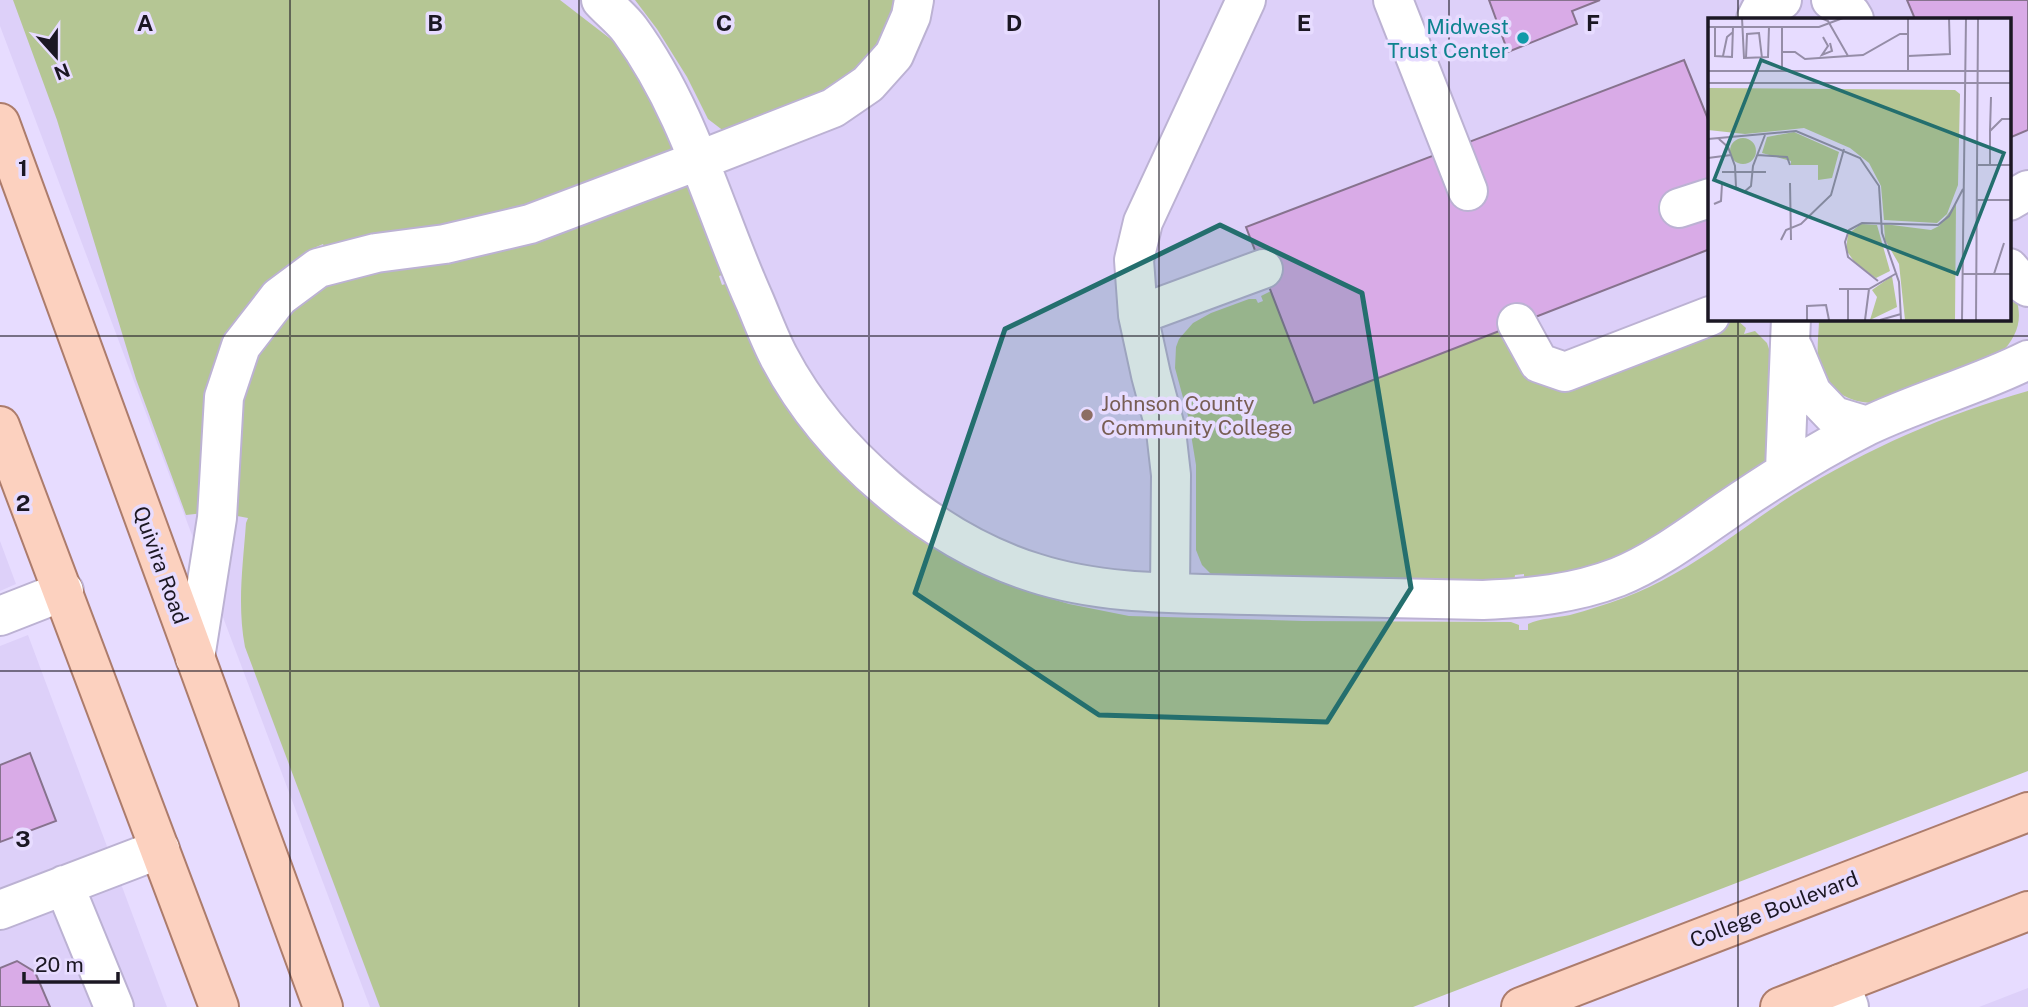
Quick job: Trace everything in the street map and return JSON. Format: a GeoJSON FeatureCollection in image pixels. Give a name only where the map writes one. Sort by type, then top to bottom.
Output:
{"type":"FeatureCollection","features":[{"type":"Feature","properties":{"kind":"main road","name":"Quivira Road"},"geometry":{"type":"LineString","coordinates":[[0,122],[323,1007]]}},
{"type":"Feature","properties":{"kind":"main road"},"geometry":{"type":"LineString","coordinates":[[0,426],[219,1007]]}},
{"type":"Feature","properties":{"kind":"main road","name":"College Boulevard"},"geometry":{"type":"LineString","coordinates":[[1521,1007],[2028,812]]}},
{"type":"Feature","properties":{"kind":"main road"},"geometry":{"type":"LineString","coordinates":[[1780,1007],[1844,995],[2028,911]]}},
{"type":"Feature","properties":{"kind":"street"},"geometry":{"type":"LineString","coordinates":[[601,0],[629,29],[664,83],[700,160],[746,282],[779,358],[818,418],[872,475],[922,518],[974,548],[1034,573],[1091,587],[1170,593],[1483,600],[1531,598],[1575,591],[1620,576],[1671,548],[1785,470],[1867,426],[2019,367],[2028,327]]}},
{"type":"Feature","properties":{"kind":"street"},"geometry":{"type":"LineString","coordinates":[[195,658],[217,517],[224,397],[241,346],[279,297],[318,268],[376,253],[445,244],[530,224],[833,108],[868,84],[894,55],[911,16],[914,0]]}},
{"type":"Feature","properties":{"kind":"street"},"geometry":{"type":"LineString","coordinates":[[1170,593],[1171,475],[1166,431],[1138,316],[1135,260],[1143,222],[1246,0]]}},
{"type":"Feature","properties":{"kind":"street"},"geometry":{"type":"LineString","coordinates":[[1393,0],[1468,191]]}},
{"type":"Feature","properties":{"kind":"street"},"geometry":{"type":"LineString","coordinates":[[1756,18],[1760,11],[1783,0]]}},
{"type":"Feature","properties":{"kind":"street"},"geometry":{"type":"LineString","coordinates":[[1831,0],[1853,18]]}},
{"type":"Feature","properties":{"kind":"street"},"geometry":{"type":"LineString","coordinates":[[2010,200],[2028,191]]}},
{"type":"Feature","properties":{"kind":"street"},"geometry":{"type":"LineString","coordinates":[[1138,316],[1263,269]]}},
{"type":"Feature","properties":{"kind":"street"},"geometry":{"type":"LineString","coordinates":[[1517,323],[1539,362],[1565,372],[1708,317]]}},
{"type":"Feature","properties":{"kind":"street"},"geometry":{"type":"LineString","coordinates":[[1785,470],[1791,331]]}},
{"type":"Feature","properties":{"kind":"street"},"geometry":{"type":"LineString","coordinates":[[1791,331],[1812,393],[1834,416],[1867,426]]}},
{"type":"Feature","properties":{"kind":"street"},"geometry":{"type":"LineString","coordinates":[[0,616],[64,592]]}},
{"type":"Feature","properties":{"kind":"street"},"geometry":{"type":"LineString","coordinates":[[0,910],[160,849]]}},
{"type":"Feature","properties":{"kind":"street"},"geometry":{"type":"LineString","coordinates":[[64,885],[114,1007]]}},
{"type":"Feature","properties":{"kind":"highlighted area"},"geometry":{"type":"Polygon","coordinates":[[[1220,225],[1362,293],[1411,588],[1327,722],[1099,715],[915,593],[1005,329],[1220,225]]]}},
{"type":"Feature","properties":{"kind":"shaded area","name":"Johnson County Community College"},"geometry":{"type":"Polygon","coordinates":[[[0,0],[2028,0],[2028,757],[1375,1007],[370,1007],[0,26],[0,0]]]}},
{"type":"Feature","properties":{"kind":"shaded area"},"geometry":{"type":"Polygon","coordinates":[[[0,541],[16,584],[0,591],[0,541]]]}},
{"type":"Feature","properties":{"kind":"shaded area"},"geometry":{"type":"Polygon","coordinates":[[[28,635],[167,1007],[0,1007],[0,646],[28,635]]]}},
{"type":"Feature","properties":{"kind":"shaded area"},"geometry":{"type":"Polygon","coordinates":[[[2028,988],[2028,1007],[1979,1007],[2028,988]]]}},
{"type":"Feature","properties":{"kind":"green space"},"geometry":{"type":"Polygon","coordinates":[[[13,0],[560,0],[621,47],[642,78],[677,149],[603,190],[326,251],[323,244],[314,248],[317,254],[267,293],[204,513],[186,515],[136,379],[57,120],[13,0]]]}},
{"type":"Feature","properties":{"kind":"green space"},"geometry":{"type":"Polygon","coordinates":[[[635,0],[904,0],[898,18],[852,81],[725,132],[708,119],[687,77],[635,0]]]}},
{"type":"Feature","properties":{"kind":"green space"},"geometry":{"type":"Polygon","coordinates":[[[684,184],[692,187],[725,274],[719,276],[722,285],[729,283],[827,456],[857,488],[881,509],[950,557],[988,575],[1022,590],[1069,604],[1129,616],[1303,621],[1511,622],[1519,625],[1519,630],[1528,630],[1528,624],[1533,622],[1570,615],[1624,598],[1662,581],[1794,494],[1850,462],[1967,410],[2028,391],[2028,771],[1413,1007],[380,1007],[245,647],[241,600],[248,518],[232,515],[239,403],[254,359],[290,308],[320,285],[684,184]]]}},
{"type":"Feature","properties":{"kind":"green space"},"geometry":{"type":"Polygon","coordinates":[[[2010,284],[2017,302],[2017,329],[1999,355],[1874,403],[1855,400],[1839,393],[1822,373],[1818,353],[1819,320],[2010,320],[2010,284]]]}},
{"type":"Feature","properties":{"kind":"green space"},"geometry":{"type":"Polygon","coordinates":[[[1271,291],[1314,403],[1509,327],[1542,365],[1716,320],[1737,320],[1746,328],[1744,334],[1755,331],[1767,343],[1770,352],[1770,457],[1765,465],[1664,536],[1583,571],[1524,581],[1524,574],[1515,575],[1514,582],[1213,576],[1202,565],[1196,550],[1196,465],[1188,416],[1175,368],[1176,347],[1179,339],[1193,323],[1211,313],[1249,299],[1256,299],[1258,303],[1263,301],[1261,296],[1271,291]]]}},
{"type":"Feature","properties":{"kind":"building","name":"Midwest Trust Center"},"geometry":{"type":"Polygon","coordinates":[[[1489,0],[1600,0],[1572,11],[1577,24],[1508,52],[1489,0]]]}},
{"type":"Feature","properties":{"kind":"building"},"geometry":{"type":"Polygon","coordinates":[[[1907,0],[2028,0],[2028,130],[2010,138],[2010,18],[1915,18],[1907,0]]]}},
{"type":"Feature","properties":{"kind":"building"},"geometry":{"type":"Polygon","coordinates":[[[1684,60],[1708,119],[1708,250],[1314,403],[1246,227],[1684,60]]]}},
{"type":"Feature","properties":{"kind":"building"},"geometry":{"type":"Polygon","coordinates":[[[30,753],[56,821],[0,842],[0,765],[30,753]]]}},
{"type":"Feature","properties":{"kind":"building"},"geometry":{"type":"Polygon","coordinates":[[[17,961],[35,972],[50,1007],[0,1007],[0,968],[17,961]]]}},
{"type":"Feature","properties":{"kind":"place","name":"Midwest Trust Center"},"geometry":{"type":"Point","coordinates":[1523,38]}},
{"type":"Feature","properties":{"kind":"place","name":"Johnson County Community College"},"geometry":{"type":"Point","coordinates":[1087,415]}}]}
